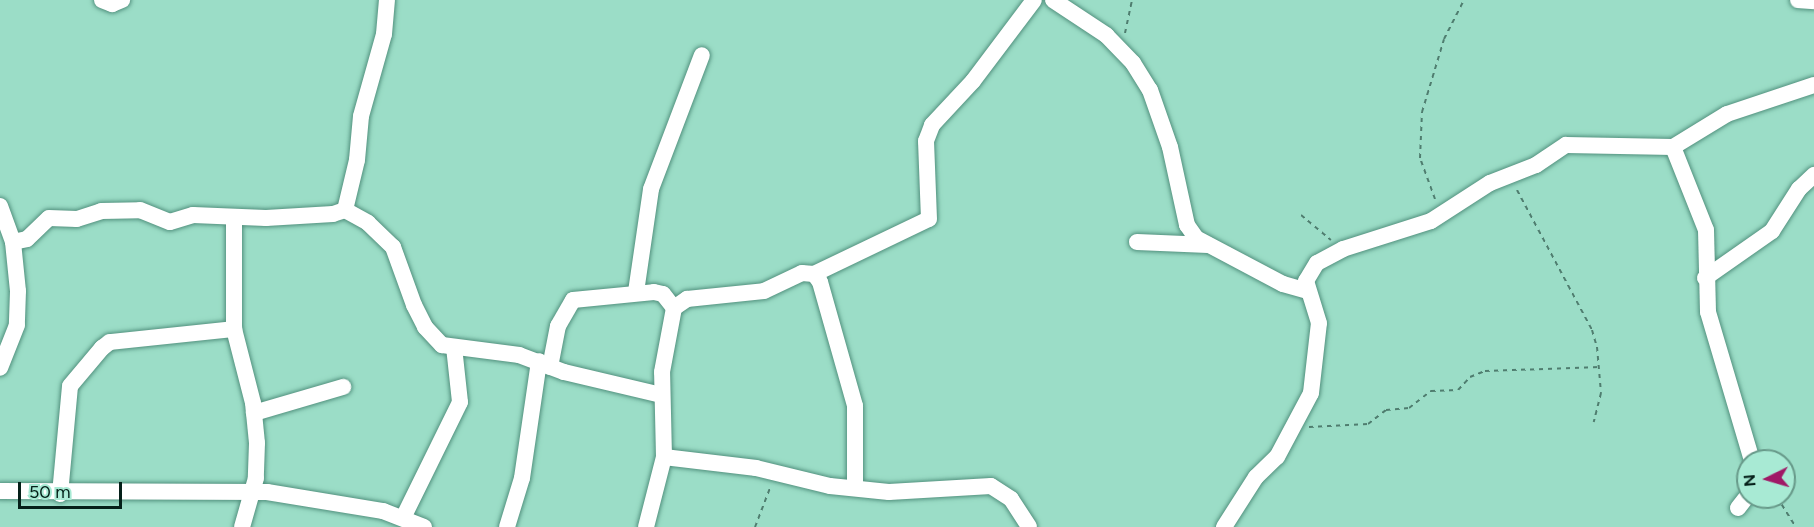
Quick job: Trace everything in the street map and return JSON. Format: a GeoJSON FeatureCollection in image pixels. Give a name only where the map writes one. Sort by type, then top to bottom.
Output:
{"type":"FeatureCollection","features":[{"type":"Feature","properties":{"kind":"street"},"geometry":{"type":"LineString","coordinates":[[102,0],[112,4],[122,0]]}},
{"type":"Feature","properties":{"kind":"street"},"geometry":{"type":"LineString","coordinates":[[345,210],[357,160],[361,116],[384,34],[387,0]]}},
{"type":"Feature","properties":{"kind":"street"},"geometry":{"type":"LineString","coordinates":[[674,308],[687,299],[750,294],[802,273],[814,274],[929,219],[926,141],[932,125],[973,81],[1034,0]]}},
{"type":"Feature","properties":{"kind":"street"},"geometry":{"type":"LineString","coordinates":[[1053,0],[1106,35],[1122,50],[1150,90],[1170,147],[1187,225],[1196,238],[1283,284],[1307,291]]}},
{"type":"Feature","properties":{"kind":"street"},"geometry":{"type":"LineString","coordinates":[[1798,0],[1814,1]]}},
{"type":"Feature","properties":{"kind":"street"},"geometry":{"type":"LineString","coordinates":[[636,292],[651,189],[702,55]]}},
{"type":"Feature","properties":{"kind":"street"},"geometry":{"type":"LineString","coordinates":[[1224,527],[1295,428],[1311,393],[1320,339],[1316,310],[1307,291],[1309,271],[1342,249],[1419,226],[1490,183],[1511,176],[1574,144],[1672,147],[1727,114],[1814,87]]}},
{"type":"Feature","properties":{"kind":"street"},"geometry":{"type":"LineString","coordinates":[[1672,147],[1706,230],[1705,279],[1716,342],[1748,449]]}},
{"type":"Feature","properties":{"kind":"street"},"geometry":{"type":"LineString","coordinates":[[1705,279],[1772,231],[1799,189],[1814,175]]}},
{"type":"Feature","properties":{"kind":"street"},"geometry":{"type":"LineString","coordinates":[[0,206],[13,242],[18,312],[4,348],[0,369]]}},
{"type":"Feature","properties":{"kind":"street"},"geometry":{"type":"LineString","coordinates":[[13,242],[27,239],[49,218],[77,219],[101,211],[140,210],[170,222],[194,215],[234,217],[333,214],[345,210],[368,223],[393,247],[425,327],[442,345],[502,352],[661,395]]}},
{"type":"Feature","properties":{"kind":"street"},"geometry":{"type":"LineString","coordinates":[[234,217],[234,329],[254,413],[257,443],[253,491],[242,527]]}},
{"type":"Feature","properties":{"kind":"street"},"geometry":{"type":"LineString","coordinates":[[1137,242],[1175,247],[1208,245]]}},
{"type":"Feature","properties":{"kind":"street"},"geometry":{"type":"LineString","coordinates":[[814,274],[820,282],[855,406],[855,488]]}},
{"type":"Feature","properties":{"kind":"street"},"geometry":{"type":"LineString","coordinates":[[507,527],[522,478],[545,364],[558,326],[573,300],[636,292],[663,294],[674,308],[661,395],[664,457],[646,527]]}},
{"type":"Feature","properties":{"kind":"street"},"geometry":{"type":"LineString","coordinates":[[60,494],[70,386],[102,348],[110,342],[234,329]]}},
{"type":"Feature","properties":{"kind":"street"},"geometry":{"type":"LineString","coordinates":[[403,518],[460,402],[454,347]]}},
{"type":"Feature","properties":{"kind":"street"},"geometry":{"type":"LineString","coordinates":[[254,413],[343,387]]}},
{"type":"Feature","properties":{"kind":"street"},"geometry":{"type":"LineString","coordinates":[[664,457],[889,492],[991,486],[1011,499],[1029,527]]}},
{"type":"Feature","properties":{"kind":"street"},"geometry":{"type":"LineString","coordinates":[[0,490],[60,494],[253,491],[310,497],[403,518],[424,527]]}},
{"type":"Feature","properties":{"kind":"path"},"geometry":{"type":"LineString","coordinates":[[1122,50],[1132,0]]}},
{"type":"Feature","properties":{"kind":"path"},"geometry":{"type":"LineString","coordinates":[[1442,214],[1420,158],[1422,112],[1444,39],[1464,0]]}},
{"type":"Feature","properties":{"kind":"path"},"geometry":{"type":"LineString","coordinates":[[1511,176],[1525,210],[1592,330],[1600,367],[1600,393],[1594,422]]}},
{"type":"Feature","properties":{"kind":"path"},"geometry":{"type":"LineString","coordinates":[[1301,215],[1342,249]]}},
{"type":"Feature","properties":{"kind":"path"},"geometry":{"type":"LineString","coordinates":[[1295,428],[1368,424],[1382,412],[1409,408],[1431,391],[1458,390],[1470,377],[1485,372],[1600,367]]}},
{"type":"Feature","properties":{"kind":"path"},"geometry":{"type":"LineString","coordinates":[[755,527],[775,473]]}},
{"type":"Feature","properties":{"kind":"path"},"geometry":{"type":"LineString","coordinates":[[1785,509],[1796,527]]}}]}
